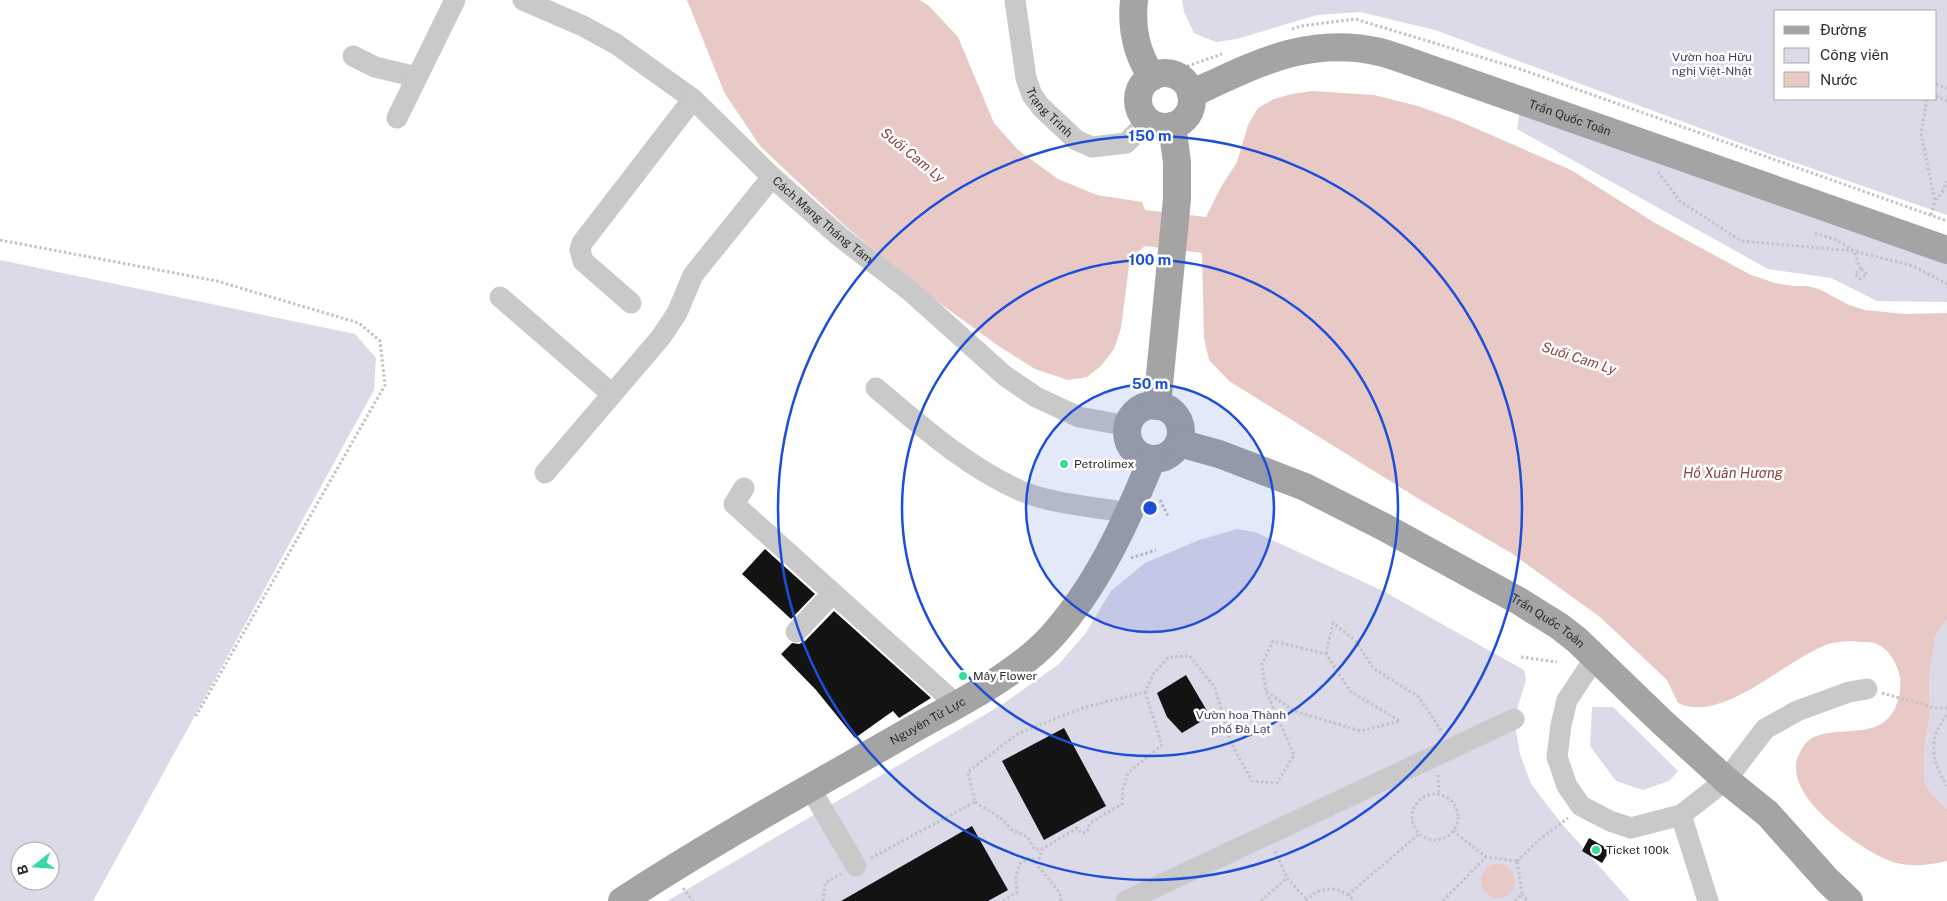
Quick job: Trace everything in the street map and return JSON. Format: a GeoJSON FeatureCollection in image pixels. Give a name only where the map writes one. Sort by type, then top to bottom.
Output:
{"type":"FeatureCollection","features":[{"type":"Feature","properties":{"kind":"main road"},"geometry":{"type":"LineString","coordinates":[[1134,0],[1132,27],[1135,40],[1144,66],[1152,77]]}},
{"type":"Feature","properties":{"kind":"main road","name":"Trần Quốc Toản"},"geometry":{"type":"LineString","coordinates":[[1192,94],[1250,66],[1288,52],[1326,47],[1344,47],[1380,52],[1947,250]]}},
{"type":"Feature","properties":{"kind":"main road"},"geometry":{"type":"LineString","coordinates":[[1157,406],[1177,199],[1177,162],[1160,124],[1140,109],[1139,101],[1142,87],[1152,77],[1160,74],[1176,76],[1188,86],[1192,94],[1190,111],[1186,118],[1160,124]]}},
{"type":"Feature","properties":{"kind":"main road"},"geometry":{"type":"LineString","coordinates":[[1148,406],[1157,406],[1165,408],[1177,419],[1180,427],[1179,443],[1168,456],[1152,459],[1144,458],[1132,448],[1128,441],[1128,426],[1130,420],[1140,409],[1148,406]]}},
{"type":"Feature","properties":{"kind":"main road","name":"Trần Quốc Toản"},"geometry":{"type":"LineString","coordinates":[[1179,443],[1219,454],[1305,487],[1384,527],[1519,601],[1559,626],[1577,640],[1662,722],[1726,780],[1768,814],[1824,891],[1849,901]]}},
{"type":"Feature","properties":{"kind":"main road","name":"Nguyên Tử Lực"},"geometry":{"type":"LineString","coordinates":[[622,901],[733,831],[956,704],[1028,659],[1051,637],[1074,610],[1111,550],[1152,459]]}},
{"type":"Feature","properties":{"kind":"street"},"geometry":{"type":"LineString","coordinates":[[397,118],[455,0]]}},
{"type":"Feature","properties":{"kind":"street","name":"Cách Mạng Tháng Tám"},"geometry":{"type":"LineString","coordinates":[[523,0],[583,26],[616,44],[693,99],[772,177],[839,236],[910,291],[1005,376],[1036,397],[1079,417],[1128,426]]}},
{"type":"Feature","properties":{"kind":"street","name":"Trạng Trình"},"geometry":{"type":"LineString","coordinates":[[1015,0],[1025,71],[1032,95],[1041,108],[1076,140],[1092,147],[1126,143],[1160,124]]}},
{"type":"Feature","properties":{"kind":"street"},"geometry":{"type":"LineString","coordinates":[[353,56],[375,67],[417,77]]}},
{"type":"Feature","properties":{"kind":"street"},"geometry":{"type":"LineString","coordinates":[[632,303],[583,262],[580,250],[582,243],[693,99]]}},
{"type":"Feature","properties":{"kind":"street"},"geometry":{"type":"LineString","coordinates":[[545,473],[661,337],[678,313],[693,274],[772,177]]}},
{"type":"Feature","properties":{"kind":"street"},"geometry":{"type":"LineString","coordinates":[[500,297],[612,394]]}},
{"type":"Feature","properties":{"kind":"street"},"geometry":{"type":"LineString","coordinates":[[876,388],[940,441],[970,462],[1022,491],[1057,501],[1129,513]]}},
{"type":"Feature","properties":{"kind":"street"},"geometry":{"type":"LineString","coordinates":[[744,488],[734,504],[956,704]]}},
{"type":"Feature","properties":{"kind":"street"},"geometry":{"type":"LineString","coordinates":[[796,632],[833,593]]}},
{"type":"Feature","properties":{"kind":"street"},"geometry":{"type":"LineString","coordinates":[[1595,658],[1567,700],[1561,725],[1557,758],[1567,786],[1581,806],[1610,821],[1631,828],[1682,815],[1726,780],[1765,730],[1797,711],[1849,692],[1867,689]]}},
{"type":"Feature","properties":{"kind":"street"},"geometry":{"type":"LineString","coordinates":[[1126,901],[1514,719]]}},
{"type":"Feature","properties":{"kind":"street"},"geometry":{"type":"LineString","coordinates":[[810,788],[856,866]]}},
{"type":"Feature","properties":{"kind":"street"},"geometry":{"type":"LineString","coordinates":[[1682,815],[1708,901]]}},
{"type":"Feature","properties":{"kind":"path"},"geometry":{"type":"LineString","coordinates":[[1927,100],[1921,134],[1936,201]]}},
{"type":"Feature","properties":{"kind":"path"},"geometry":{"type":"LineString","coordinates":[[1657,170],[1680,201],[1741,241],[1854,251],[1913,266],[1947,284]]}},
{"type":"Feature","properties":{"kind":"path"},"geometry":{"type":"LineString","coordinates":[[1931,215],[1936,201],[1945,192],[1947,181]]}},
{"type":"Feature","properties":{"kind":"path"},"geometry":{"type":"LineString","coordinates":[[1815,233],[1836,240],[1854,251],[1860,268]]}},
{"type":"Feature","properties":{"kind":"path"},"geometry":{"type":"LineString","coordinates":[[0,240],[217,281],[359,323],[380,341],[384,385],[196,716]]}},
{"type":"Feature","properties":{"kind":"path"},"geometry":{"type":"LineString","coordinates":[[1160,500],[1168,516]]}},
{"type":"Feature","properties":{"kind":"path"},"geometry":{"type":"LineString","coordinates":[[1124,560],[1156,550]]}},
{"type":"Feature","properties":{"kind":"path"},"geometry":{"type":"LineString","coordinates":[[1326,654],[1333,623],[1355,640],[1373,668],[1419,697],[1442,732],[1436,755]]}},
{"type":"Feature","properties":{"kind":"path"},"geometry":{"type":"LineString","coordinates":[[1146,692],[1082,708],[1018,734],[968,772],[975,802],[1002,820],[1012,830],[1028,837],[1034,849],[1042,849],[1076,828],[1081,833],[1087,832],[1090,823],[1122,804],[1123,788],[1128,773],[1162,745],[1146,692],[1154,673],[1169,657],[1190,656],[1215,688],[1231,743],[1252,781],[1277,783],[1294,755],[1266,691],[1262,664],[1273,641],[1326,654],[1350,691],[1400,721],[1360,731],[1294,711],[1266,691]]}},
{"type":"Feature","properties":{"kind":"path"},"geometry":{"type":"LineString","coordinates":[[1522,657],[1557,662]]}},
{"type":"Feature","properties":{"kind":"path"},"geometry":{"type":"LineString","coordinates":[[1891,696],[1935,708],[1947,708]]}},
{"type":"Feature","properties":{"kind":"path"},"geometry":{"type":"LineString","coordinates":[[1947,715],[1936,733],[1933,755],[1940,775],[1947,786]]}},
{"type":"Feature","properties":{"kind":"path"},"geometry":{"type":"LineString","coordinates":[[1432,794],[1446,797],[1456,808],[1457,824],[1453,831],[1448,836],[1433,840],[1419,834],[1412,821],[1414,806],[1419,800],[1432,794]]}},
{"type":"Feature","properties":{"kind":"path"},"geometry":{"type":"LineString","coordinates":[[823,901],[824,883],[975,802]]}},
{"type":"Feature","properties":{"kind":"path"},"geometry":{"type":"LineString","coordinates":[[1517,862],[1540,839],[1562,824],[1581,806]]}},
{"type":"Feature","properties":{"kind":"path"},"geometry":{"type":"LineString","coordinates":[[1453,831],[1486,857],[1517,862]]}},
{"type":"Feature","properties":{"kind":"path"},"geometry":{"type":"LineString","coordinates":[[1268,834],[1286,878],[1307,901],[1313,894],[1331,888],[1340,890],[1354,901]]}},
{"type":"Feature","properties":{"kind":"path"},"geometry":{"type":"LineString","coordinates":[[1348,895],[1419,834]]}},
{"type":"Feature","properties":{"kind":"path"},"geometry":{"type":"LineString","coordinates":[[1037,865],[1042,849]]}},
{"type":"Feature","properties":{"kind":"path"},"geometry":{"type":"LineString","coordinates":[[1003,901],[1017,892],[1016,878],[1019,864],[1031,857],[1060,893],[1061,901]]}},
{"type":"Feature","properties":{"kind":"path"},"geometry":{"type":"LineString","coordinates":[[1443,901],[1486,857]]}},
{"type":"Feature","properties":{"kind":"path"},"geometry":{"type":"LineString","coordinates":[[1517,862],[1522,894],[1527,901]]}},
{"type":"Feature","properties":{"kind":"path"},"geometry":{"type":"LineString","coordinates":[[1260,901],[1286,878]]}},
{"type":"Feature","properties":{"kind":"path"},"geometry":{"type":"LineString","coordinates":[[1515,901],[1522,894]]}},
{"type":"Feature","properties":{"kind":"green space","name":"Vườn hoa Hữu nghị Việt-Nhật"},"geometry":{"type":"Polygon","coordinates":[[[1182,0],[1947,0],[1947,215],[1770,154],[1435,30],[1360,12],[1317,15],[1237,39],[1216,42],[1194,33],[1184,12],[1182,0]]]}},
{"type":"Feature","properties":{"kind":"green space"},"geometry":{"type":"Polygon","coordinates":[[[1520,109],[1947,248],[1947,302],[1877,301],[1831,278],[1768,269],[1517,129],[1520,109]]]}},
{"type":"Feature","properties":{"kind":"green space"},"geometry":{"type":"Polygon","coordinates":[[[0,260],[355,334],[376,358],[374,390],[93,901],[0,901],[0,260]]]}},
{"type":"Feature","properties":{"kind":"green space","name":"Vườn hoa Thành phố Đà Lạt"},"geometry":{"type":"Polygon","coordinates":[[[1237,529],[1255,532],[1383,591],[1524,670],[1526,680],[1514,719],[1520,754],[1531,784],[1562,824],[1630,901],[667,901],[1003,704],[1059,664],[1085,634],[1111,591],[1145,563],[1199,540],[1237,529]]]}},
{"type":"Feature","properties":{"kind":"green space"},"geometry":{"type":"Polygon","coordinates":[[[1947,620],[1947,809],[1932,795],[1924,780],[1924,751],[1930,714],[1929,676],[1936,635],[1947,620]]]}},
{"type":"Feature","properties":{"kind":"green space"},"geometry":{"type":"Polygon","coordinates":[[[1592,707],[1613,707],[1678,771],[1669,781],[1643,790],[1616,781],[1590,746],[1592,707]]]}},
{"type":"Feature","properties":{"kind":"water","name":"Hồ Xuân Hương"},"geometry":{"type":"Polygon","coordinates":[[[687,0],[920,0],[929,6],[958,37],[994,123],[1018,150],[1058,179],[1097,195],[1142,202],[1145,210],[1206,217],[1221,187],[1237,162],[1248,125],[1258,108],[1274,99],[1312,91],[1374,95],[1418,106],[1459,121],[1571,170],[1655,223],[1751,275],[1775,283],[1819,289],[1849,305],[1865,310],[1905,314],[1947,313],[1947,620],[1936,635],[1929,676],[1930,714],[1924,751],[1924,780],[1932,795],[1947,809],[1947,861],[1911,865],[1894,862],[1877,855],[1851,839],[1823,815],[1801,788],[1796,773],[1798,756],[1805,744],[1812,738],[1823,734],[1870,728],[1881,724],[1889,717],[1899,698],[1900,677],[1894,660],[1882,646],[1868,642],[1847,641],[1832,643],[1815,650],[1756,686],[1715,705],[1696,707],[1678,703],[1667,680],[1600,617],[1511,553],[1419,499],[1229,381],[1209,360],[1204,338],[1202,253],[1145,246],[1130,258],[1121,328],[1114,349],[1101,366],[1087,377],[1068,380],[1035,369],[1000,347],[934,299],[845,226],[760,146],[725,94],[687,0]]]}},
{"type":"Feature","properties":{"kind":"water"},"geometry":{"type":"Polygon","coordinates":[[[1498,864],[1510,869],[1515,881],[1510,893],[1498,898],[1486,893],[1481,881],[1486,869],[1498,864]]]}},
{"type":"Feature","properties":{"kind":"building"},"geometry":{"type":"Polygon","coordinates":[[[765,549],[815,594],[791,619],[742,574],[765,549]]]}},
{"type":"Feature","properties":{"kind":"building"},"geometry":{"type":"Polygon","coordinates":[[[834,611],[931,698],[899,718],[893,711],[855,738],[816,690],[781,654],[792,643],[799,644],[805,641],[834,611]]]}},
{"type":"Feature","properties":{"kind":"building"},"geometry":{"type":"Polygon","coordinates":[[[1186,675],[1210,716],[1182,733],[1167,717],[1157,693],[1186,675]]]}},
{"type":"Feature","properties":{"kind":"building"},"geometry":{"type":"Polygon","coordinates":[[[1064,728],[1106,806],[1044,840],[1002,761],[1064,728]]]}},
{"type":"Feature","properties":{"kind":"building"},"geometry":{"type":"Polygon","coordinates":[[[972,826],[1008,890],[988,901],[841,901],[972,826]]]}},
{"type":"Feature","properties":{"kind":"building","name":"Ticket 100k"},"geometry":{"type":"Polygon","coordinates":[[[1589,838],[1610,850],[1602,863],[1582,851],[1589,838]]]}},
{"type":"Feature","properties":{"kind":"place","name":"Petrolimex"},"geometry":{"type":"Point","coordinates":[1064,464]}},
{"type":"Feature","properties":{"kind":"place","name":"Mây Flower"},"geometry":{"type":"Point","coordinates":[963,676]}},
{"type":"Feature","properties":{"kind":"place","name":"Ticket 100k"},"geometry":{"type":"Point","coordinates":[1596,850]}},
{"type":"Feature","properties":{"kind":"water label","name":"Suối Cam Ly"},"geometry":{"type":"Point","coordinates":[913,155]}},
{"type":"Feature","properties":{"kind":"water label","name":"Suối Cam Ly"},"geometry":{"type":"Point","coordinates":[1579,358]}}]}
